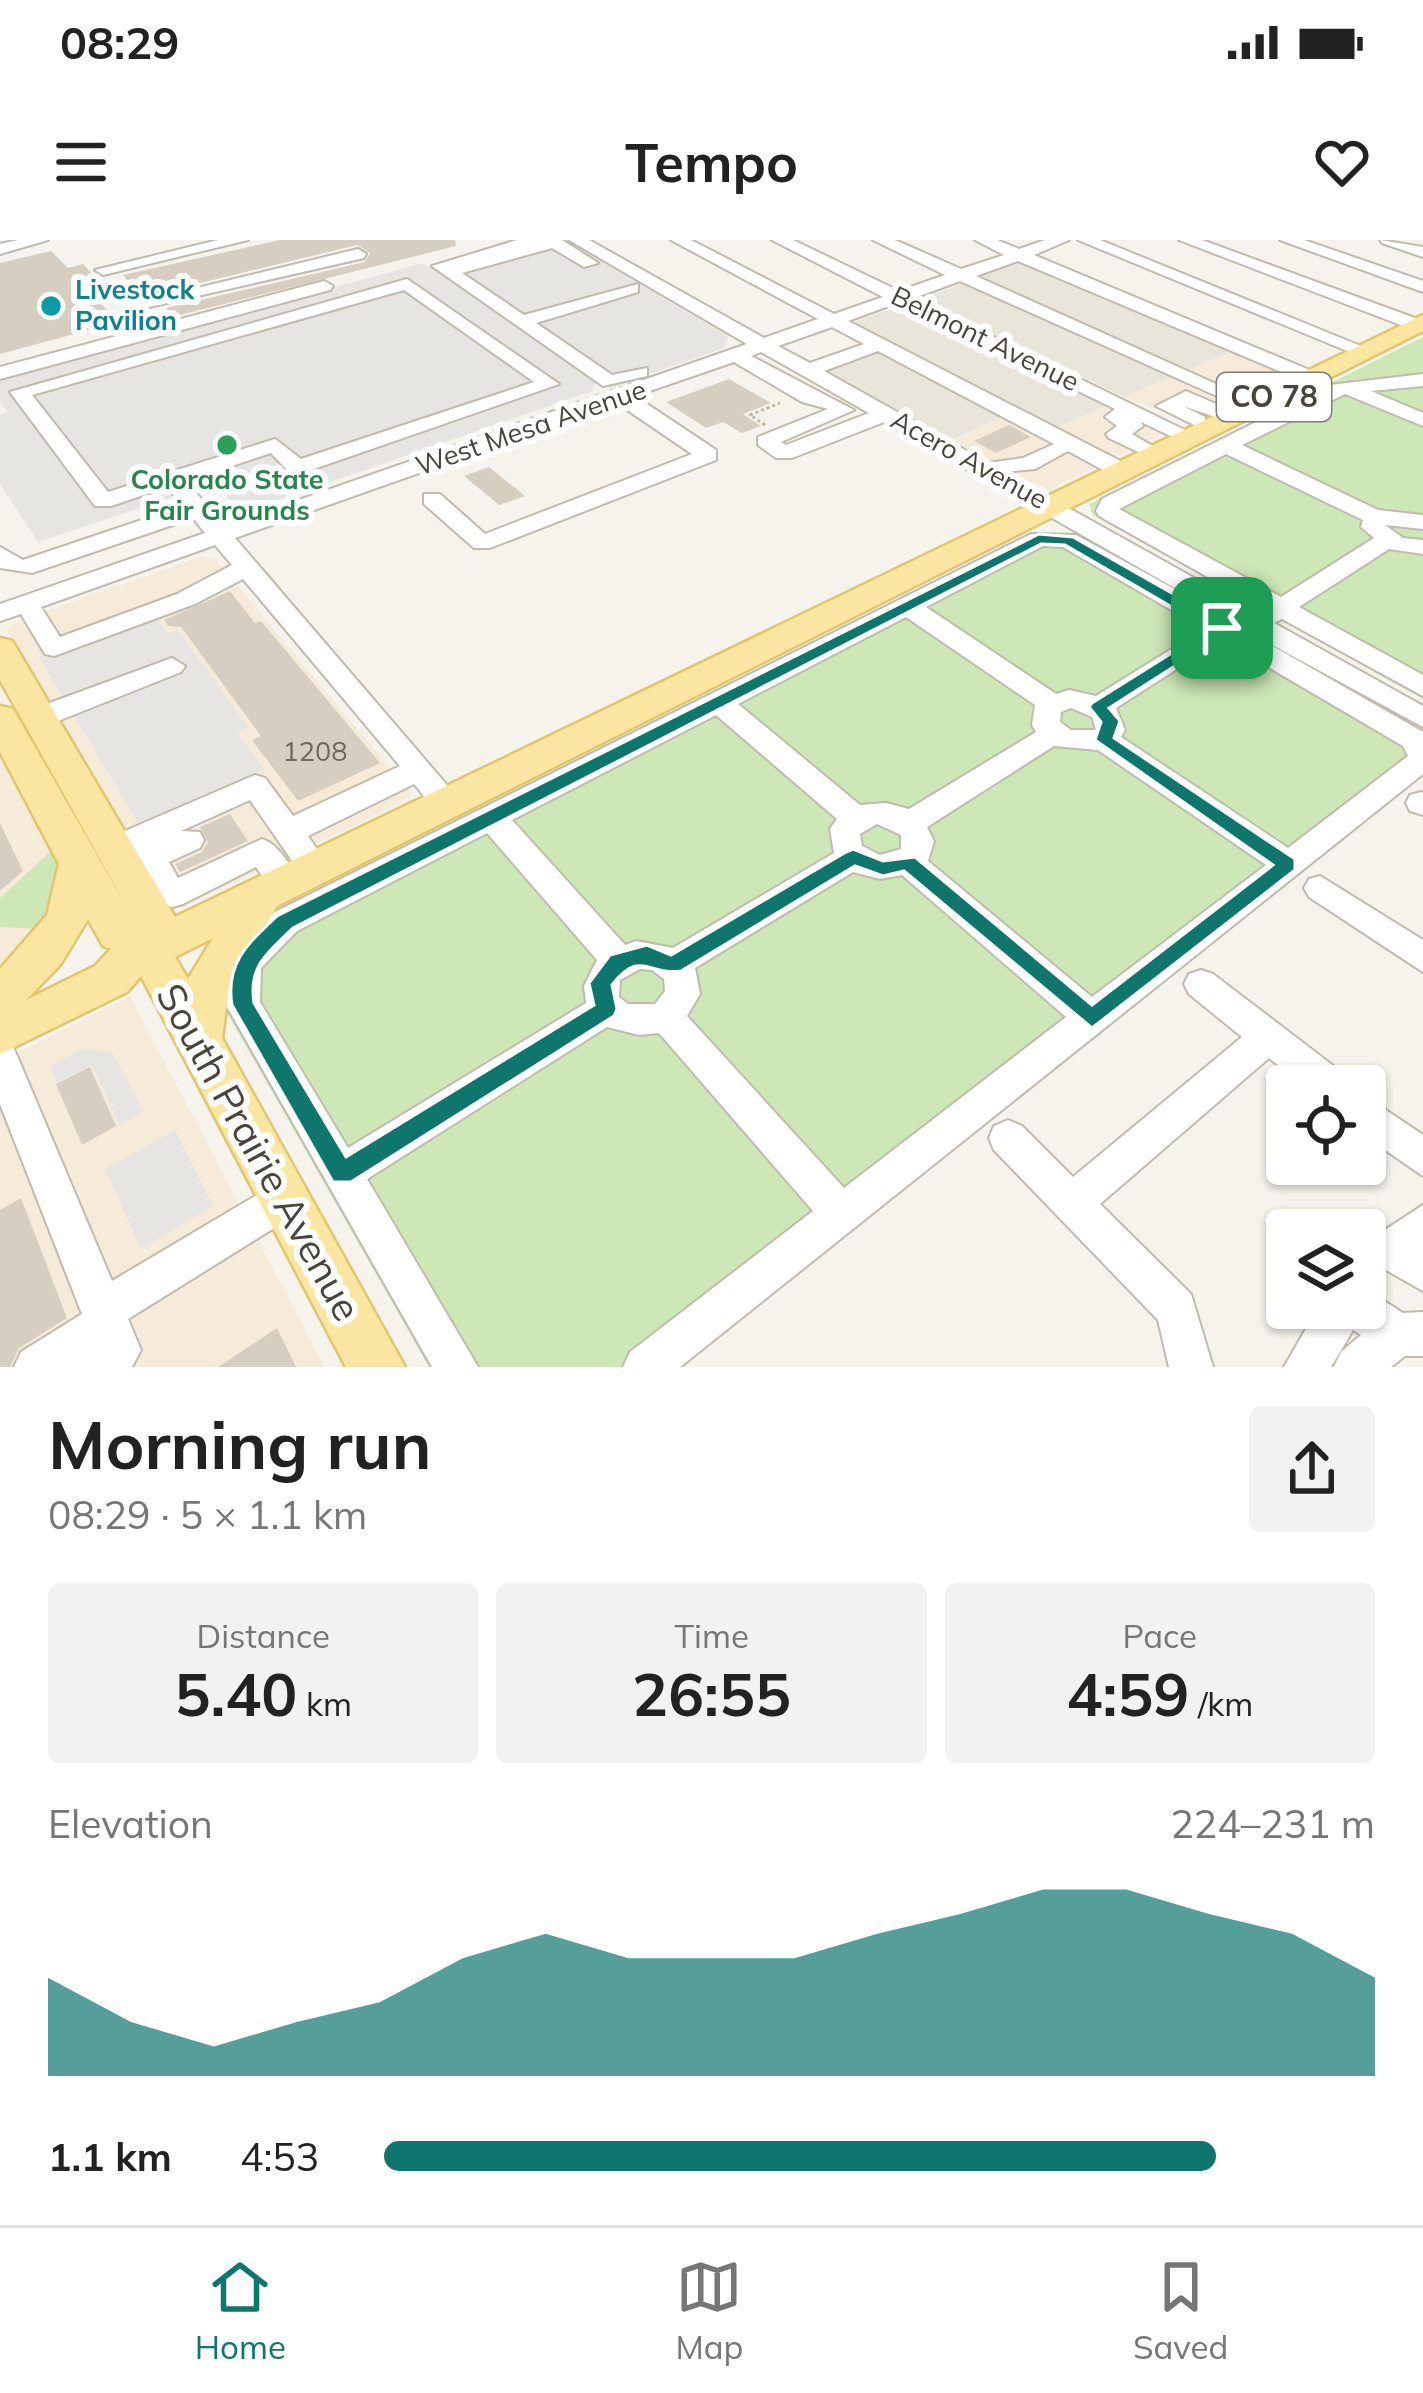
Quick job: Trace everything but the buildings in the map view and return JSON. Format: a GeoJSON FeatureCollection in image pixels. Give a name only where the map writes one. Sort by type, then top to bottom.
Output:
{"type":"FeatureCollection","features":[{"type":"Feature","properties":{"kind":"main road","name":"CO 78"},"geometry":{"type":"LineString","coordinates":[[0,1034],[111,980],[139,949],[205,893],[449,805],[1124,472],[1203,422],[1352,367],[1420,323]]}},
{"type":"Feature","properties":{"kind":"main road","name":"South Prairie Avenue"},"geometry":{"type":"LineString","coordinates":[[0,649],[19,718],[122,855],[118,934],[139,949],[198,1041],[377,1367]]}},
{"type":"Feature","properties":{"kind":"main road"},"geometry":{"type":"LineString","coordinates":[[0,994],[30,970],[122,855]]}},
{"type":"Feature","properties":{"kind":"main road"},"geometry":{"type":"LineString","coordinates":[[198,1041],[207,985],[282,862]]}},
{"type":"Feature","properties":{"kind":"main road","name":"CO 78"},"geometry":{"type":"LineString","coordinates":[[0,1007],[103,957],[139,949]]}},
{"type":"Feature","properties":{"kind":"street"},"geometry":{"type":"LineString","coordinates":[[0,249],[40,240]]}},
{"type":"Feature","properties":{"kind":"street"},"geometry":{"type":"LineString","coordinates":[[177,348],[102,261],[240,240]]}},
{"type":"Feature","properties":{"kind":"street"},"geometry":{"type":"LineString","coordinates":[[343,240],[371,262],[407,274],[549,384],[297,467],[275,445],[103,501],[20,392],[177,348],[407,274]]}},
{"type":"Feature","properties":{"kind":"street"},"geometry":{"type":"LineString","coordinates":[[429,258],[496,240]]}},
{"type":"Feature","properties":{"kind":"street"},"geometry":{"type":"LineString","coordinates":[[448,272],[554,242],[720,339],[718,345],[610,382],[448,272],[440,266],[535,240]]}},
{"type":"Feature","properties":{"kind":"street","name":"Acero Avenue"},"geometry":{"type":"LineString","coordinates":[[577,240],[766,345],[818,367],[886,414],[1423,718]]}},
{"type":"Feature","properties":{"kind":"street"},"geometry":{"type":"LineString","coordinates":[[679,240],[1124,472]]}},
{"type":"Feature","properties":{"kind":"street","name":"Belmont Avenue"},"geometry":{"type":"LineString","coordinates":[[780,240],[1124,406]]}},
{"type":"Feature","properties":{"kind":"street"},"geometry":{"type":"LineString","coordinates":[[881,240],[961,275],[1382,529],[1423,547]]}},
{"type":"Feature","properties":{"kind":"street"},"geometry":{"type":"LineString","coordinates":[[983,240],[1312,378]]}},
{"type":"Feature","properties":{"kind":"street","name":"West Mesa Avenue"},"geometry":{"type":"LineString","coordinates":[[0,614],[766,345],[841,324],[900,297],[1060,240]]}},
{"type":"Feature","properties":{"kind":"street"},"geometry":{"type":"LineString","coordinates":[[1086,240],[1327,336],[1352,367],[1423,420]]}},
{"type":"Feature","properties":{"kind":"street"},"geometry":{"type":"LineString","coordinates":[[1187,240],[1420,323]]}},
{"type":"Feature","properties":{"kind":"street"},"geometry":{"type":"LineString","coordinates":[[1288,240],[1423,287]]}},
{"type":"Feature","properties":{"kind":"street"},"geometry":{"type":"LineString","coordinates":[[1388,240],[1423,252]]}},
{"type":"Feature","properties":{"kind":"street"},"geometry":{"type":"LineString","coordinates":[[136,305],[371,262]]}},
{"type":"Feature","properties":{"kind":"street"},"geometry":{"type":"LineString","coordinates":[[0,373],[159,330],[371,262]]}},
{"type":"Feature","properties":{"kind":"street"},"geometry":{"type":"LineString","coordinates":[[522,322],[632,288]]}},
{"type":"Feature","properties":{"kind":"street"},"geometry":{"type":"LineString","coordinates":[[1327,336],[1374,310]]}},
{"type":"Feature","properties":{"kind":"street"},"geometry":{"type":"LineString","coordinates":[[841,324],[794,346],[818,367],[880,344]]}},
{"type":"Feature","properties":{"kind":"street"},"geometry":{"type":"LineString","coordinates":[[1228,372],[1297,345],[1352,367],[1382,387],[1423,390]]}},
{"type":"Feature","properties":{"kind":"street"},"geometry":{"type":"LineString","coordinates":[[736,356],[809,398],[827,400],[844,410],[765,441],[784,453],[886,414]]}},
{"type":"Feature","properties":{"kind":"street"},"geometry":{"type":"LineString","coordinates":[[645,1367],[1422,760],[1423,751],[1413,739],[1107,511],[1203,422],[1336,389],[1352,367]]}},
{"type":"Feature","properties":{"kind":"street"},"geometry":{"type":"LineString","coordinates":[[1382,387],[1423,380]]}},
{"type":"Feature","properties":{"kind":"street"},"geometry":{"type":"LineString","coordinates":[[432,499],[482,543],[708,454],[621,396]]}},
{"type":"Feature","properties":{"kind":"street"},"geometry":{"type":"LineString","coordinates":[[1157,455],[1116,434],[1133,426],[1115,417],[1124,406],[1141,400],[1203,422]]}},
{"type":"Feature","properties":{"kind":"street"},"geometry":{"type":"LineString","coordinates":[[988,471],[1004,464],[1027,464],[1059,449]]}},
{"type":"Feature","properties":{"kind":"street"},"geometry":{"type":"LineString","coordinates":[[172,478],[221,538],[238,570],[449,805]]}},
{"type":"Feature","properties":{"kind":"street"},"geometry":{"type":"LineString","coordinates":[[0,554],[4,561],[23,568],[197,509]]}},
{"type":"Feature","properties":{"kind":"street"},"geometry":{"type":"LineString","coordinates":[[1098,707],[1250,619],[1382,529],[1395,515],[1422,520]]}},
{"type":"Feature","properties":{"kind":"street"},"geometry":{"type":"LineString","coordinates":[[456,1367],[243,1005],[241,973],[257,945],[285,922],[1039,539],[1057,538],[1423,687]]}},
{"type":"Feature","properties":{"kind":"street"},"geometry":{"type":"LineString","coordinates":[[26,604],[54,648],[95,623],[238,570]]}},
{"type":"Feature","properties":{"kind":"street"},"geometry":{"type":"LineString","coordinates":[[61,592],[75,610],[95,623]]}},
{"type":"Feature","properties":{"kind":"street"},"geometry":{"type":"LineString","coordinates":[[905,605],[1051,703],[1079,700],[1098,707],[1111,721],[1104,740]]}},
{"type":"Feature","properties":{"kind":"street"},"geometry":{"type":"LineString","coordinates":[[19,718],[172,666]]}},
{"type":"Feature","properties":{"kind":"street"},"geometry":{"type":"LineString","coordinates":[[718,702],[856,818]]}},
{"type":"Feature","properties":{"kind":"street"},"geometry":{"type":"LineString","coordinates":[[1051,703],[1043,716],[1053,734],[1078,743],[1104,740],[1288,864]]}},
{"type":"Feature","properties":{"kind":"street"},"geometry":{"type":"LineString","coordinates":[[910,824],[1053,734]]}},
{"type":"Feature","properties":{"kind":"street"},"geometry":{"type":"LineString","coordinates":[[183,830],[205,893],[172,895],[122,855],[183,830],[255,785],[282,862],[420,769]]}},
{"type":"Feature","properties":{"kind":"street"},"geometry":{"type":"LineString","coordinates":[[882,813],[910,824],[919,841],[908,862],[883,868],[853,857],[844,839],[845,829],[856,818],[882,813]]}},
{"type":"Feature","properties":{"kind":"street"},"geometry":{"type":"LineString","coordinates":[[490,817],[618,961]]}},
{"type":"Feature","properties":{"kind":"street"},"geometry":{"type":"LineString","coordinates":[[673,965],[853,857]]}},
{"type":"Feature","properties":{"kind":"street"},"geometry":{"type":"LineString","coordinates":[[908,862],[1092,1018]]}},
{"type":"Feature","properties":{"kind":"street"},"geometry":{"type":"LineString","coordinates":[[1321,888],[1420,952]]}},
{"type":"Feature","properties":{"kind":"street"},"geometry":{"type":"LineString","coordinates":[[647,954],[673,965],[683,994],[666,1017],[629,1022],[606,1009],[601,983],[618,961],[647,954]]}},
{"type":"Feature","properties":{"kind":"street"},"geometry":{"type":"LineString","coordinates":[[1201,984],[1303,1065]]}},
{"type":"Feature","properties":{"kind":"street"},"geometry":{"type":"LineString","coordinates":[[342,1173],[606,1009]]}},
{"type":"Feature","properties":{"kind":"street"},"geometry":{"type":"LineString","coordinates":[[666,1017],[843,1216]]}},
{"type":"Feature","properties":{"kind":"street"},"geometry":{"type":"LineString","coordinates":[[1072,1203],[1268,1037]]}},
{"type":"Feature","properties":{"kind":"street"},"geometry":{"type":"LineString","coordinates":[[5,1085],[119,1351],[93,1367]]}},
{"type":"Feature","properties":{"kind":"street"},"geometry":{"type":"LineString","coordinates":[[1386,1129],[1423,1158]]}},
{"type":"Feature","properties":{"kind":"street"},"geometry":{"type":"LineString","coordinates":[[1008,1138],[1176,1309],[1192,1367]]}},
{"type":"Feature","properties":{"kind":"street"},"geometry":{"type":"LineString","coordinates":[[36,1367],[286,1199]]}},
{"type":"Feature","properties":{"kind":"street"},"geometry":{"type":"LineString","coordinates":[[1386,1322],[1414,1337]]}},
{"type":"Feature","properties":{"kind":"street"},"geometry":{"type":"LineString","coordinates":[[1306,1367],[1329,1329]]}},
{"type":"Feature","properties":{"kind":"street"},"geometry":{"type":"LineString","coordinates":[[1356,1367],[1414,1337]]}},
{"type":"Feature","properties":{"kind":"path"},"geometry":{"type":"LineString","coordinates":[[767,425],[748,416],[787,401]]}},
{"type":"Feature","properties":{"kind":"shaded area","name":"Colorado State Fair Grounds"},"geometry":{"type":"Polygon","coordinates":[[[549,240],[565,240],[728,336],[724,348],[610,388],[597,380],[592,391],[259,507],[235,505],[215,483],[38,542],[0,484],[0,415],[7,412],[0,402],[0,379],[423,263],[436,271],[549,240]]]}},
{"type":"Feature","properties":{"kind":"shaded area"},"geometry":{"type":"Polygon","coordinates":[[[1021,261],[1233,351],[1124,397],[920,299],[1021,261]]]}},
{"type":"Feature","properties":{"kind":"shaded area"},"geometry":{"type":"Polygon","coordinates":[[[903,305],[1108,405],[1052,430],[1015,411],[952,440],[828,371],[891,349],[848,324],[903,305]]]}},
{"type":"Feature","properties":{"kind":"shaded area"},"geometry":{"type":"Polygon","coordinates":[[[1233,351],[1284,374],[1188,422],[1124,397],[1233,351]]]}},
{"type":"Feature","properties":{"kind":"shaded area"},"geometry":{"type":"Polygon","coordinates":[[[1108,405],[1161,435],[1050,489],[952,440],[1015,411],[1052,430],[1108,405]]]}},
{"type":"Feature","properties":{"kind":"shaded area"},"geometry":{"type":"Polygon","coordinates":[[[203,556],[216,560],[411,793],[403,802],[181,908],[164,901],[6,630],[13,623],[203,556]]]}},
{"type":"Feature","properties":{"kind":"shaded area"},"geometry":{"type":"Polygon","coordinates":[[[154,614],[168,634],[178,630],[248,727],[237,732],[264,769],[139,825],[39,657],[154,614]]]}},
{"type":"Feature","properties":{"kind":"shaded area"},"geometry":{"type":"Polygon","coordinates":[[[0,747],[55,851],[58,897],[0,985],[0,747]]]}},
{"type":"Feature","properties":{"kind":"shaded area"},"geometry":{"type":"Polygon","coordinates":[[[130,996],[324,1367],[0,1367],[0,1062],[130,996]]]}},
{"type":"Feature","properties":{"kind":"shaded area"},"geometry":{"type":"Polygon","coordinates":[[[82,1049],[113,1053],[143,1112],[120,1125],[92,1065],[57,1083],[50,1066],[82,1049]]]}},
{"type":"Feature","properties":{"kind":"shaded area"},"geometry":{"type":"Polygon","coordinates":[[[175,1130],[213,1206],[141,1249],[105,1169],[175,1130]]]}},
{"type":"Feature","properties":{"kind":"green space"},"geometry":{"type":"Polygon","coordinates":[[[1423,337],[1423,699],[1093,515],[1089,504],[1423,337]]]}},
{"type":"Feature","properties":{"kind":"green space"},"geometry":{"type":"Polygon","coordinates":[[[1042,532],[1068,535],[1423,739],[1423,771],[671,1367],[429,1367],[226,1011],[222,982],[266,924],[1042,532]]]}},
{"type":"Feature","properties":{"kind":"green space"},"geometry":{"type":"Polygon","coordinates":[[[0,752],[55,847],[64,882],[42,929],[0,927],[0,898],[51,851],[0,752]]]}},
{"type":"Feature","properties":{"kind":"place","name":"Livestock Pavilion"},"geometry":{"type":"Point","coordinates":[51,306]}},
{"type":"Feature","properties":{"kind":"place","name":"Colorado State Fair Grounds"},"geometry":{"type":"Point","coordinates":[227,445]}},
{"type":"Feature","properties":{"kind":"route"},"geometry":{"type":"LineString","coordinates":[[1039,539],[1068,540],[1222,628],[1098,707],[1111,721],[1104,740],[1288,864],[1092,1018],[908,862],[872,867],[853,857],[673,965],[647,954],[618,961],[601,983],[606,1009],[342,1173],[243,1005],[241,973],[248,958],[285,922],[1039,539]]}}]}
